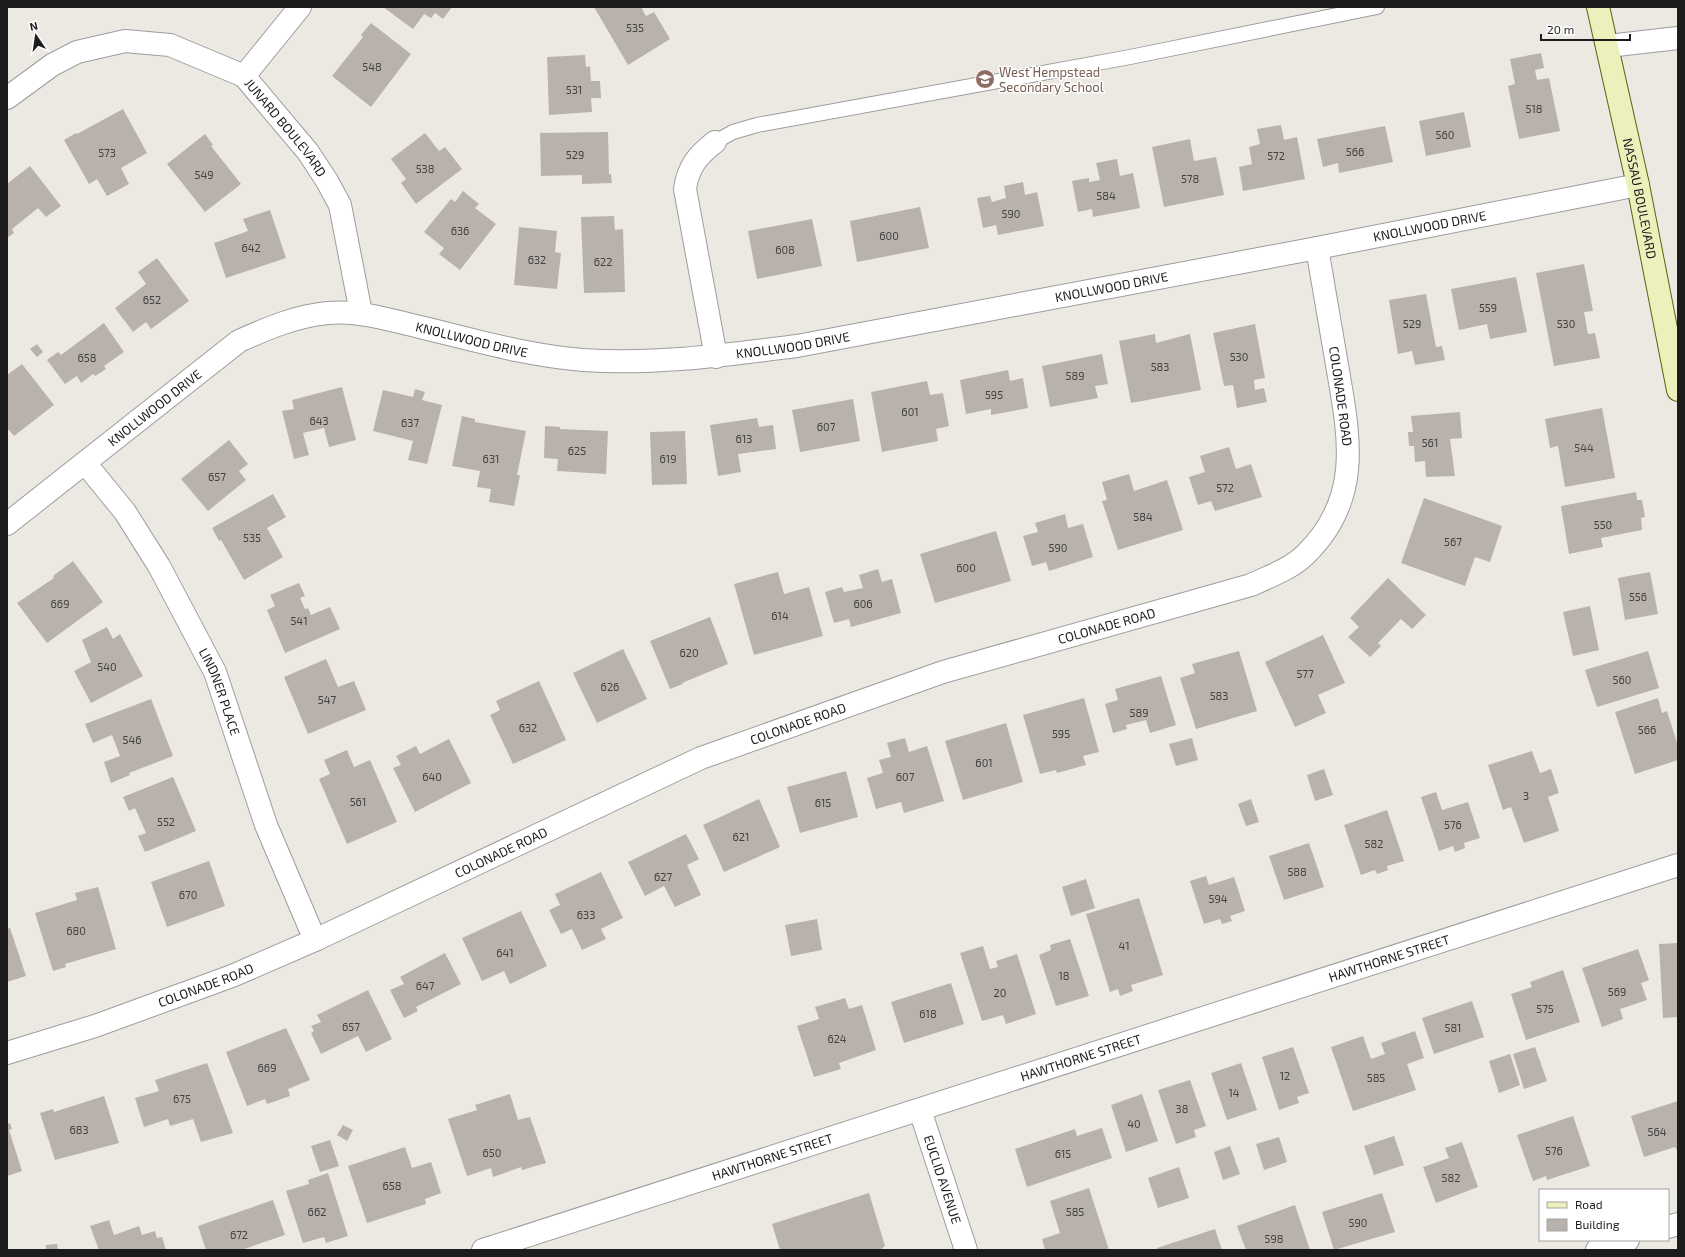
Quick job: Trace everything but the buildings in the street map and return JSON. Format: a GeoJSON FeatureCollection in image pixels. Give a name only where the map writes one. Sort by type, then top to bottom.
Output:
{"type":"FeatureCollection","features":[{"type":"Feature","properties":{"kind":"main road","name":"NASSAU BOULEVARD"},"geometry":{"type":"LineString","coordinates":[[1598,7],[1608,46],[1638,185],[1678,390]]}},
{"type":"Feature","properties":{"kind":"street"},"geometry":{"type":"LineString","coordinates":[[244,76],[300,7]]}},
{"type":"Feature","properties":{"kind":"street"},"geometry":{"type":"LineString","coordinates":[[1608,46],[1678,38]]}},
{"type":"Feature","properties":{"kind":"street","name":"JUNARD BOULEVARD"},"geometry":{"type":"LineString","coordinates":[[7,98],[52,65],[77,52],[125,42],[170,45],[244,76],[308,152],[327,181],[340,206],[361,313]]}},
{"type":"Feature","properties":{"kind":"street"},"geometry":{"type":"LineString","coordinates":[[715,142],[701,154],[692,165],[687,174],[685,189],[716,357]]}},
{"type":"Feature","properties":{"kind":"street","name":"KNOLLWOOD DRIVE"},"geometry":{"type":"LineString","coordinates":[[7,524],[239,341],[270,326],[297,318],[328,313],[361,313],[529,353],[583,360],[644,362],[716,357],[797,346],[1317,248],[1638,185]]}},
{"type":"Feature","properties":{"kind":"street","name":"COLONADE ROAD"},"geometry":{"type":"LineString","coordinates":[[7,1053],[95,1026],[225,978],[315,940],[701,758],[943,672],[1251,585],[1287,568],[1306,554],[1332,522],[1342,497],[1349,457],[1346,419],[1317,248]]}},
{"type":"Feature","properties":{"kind":"street","name":"LINDNER PLACE"},"geometry":{"type":"LineString","coordinates":[[85,463],[125,512],[159,566],[215,672],[266,825],[315,940]]}},
{"type":"Feature","properties":{"kind":"street","name":"HAWTHORNE STREET"},"geometry":{"type":"LineString","coordinates":[[483,1250],[530,1243],[920,1110],[1678,865]]}},
{"type":"Feature","properties":{"kind":"street","name":"EUCLID AVENUE"},"geometry":{"type":"LineString","coordinates":[[920,1110],[966,1250]]}},
{"type":"Feature","properties":{"kind":"street"},"geometry":{"type":"LineString","coordinates":[[1597,1250],[1625,1241]]}},
{"type":"Feature","properties":{"kind":"lane"},"geometry":{"type":"LineString","coordinates":[[715,142],[733,132],[757,125],[1130,56],[1377,7]]}},
{"type":"Feature","properties":{"kind":"place","name":"West Hempstead Secondary School"},"geometry":{"type":"Point","coordinates":[985,79]}}]}
